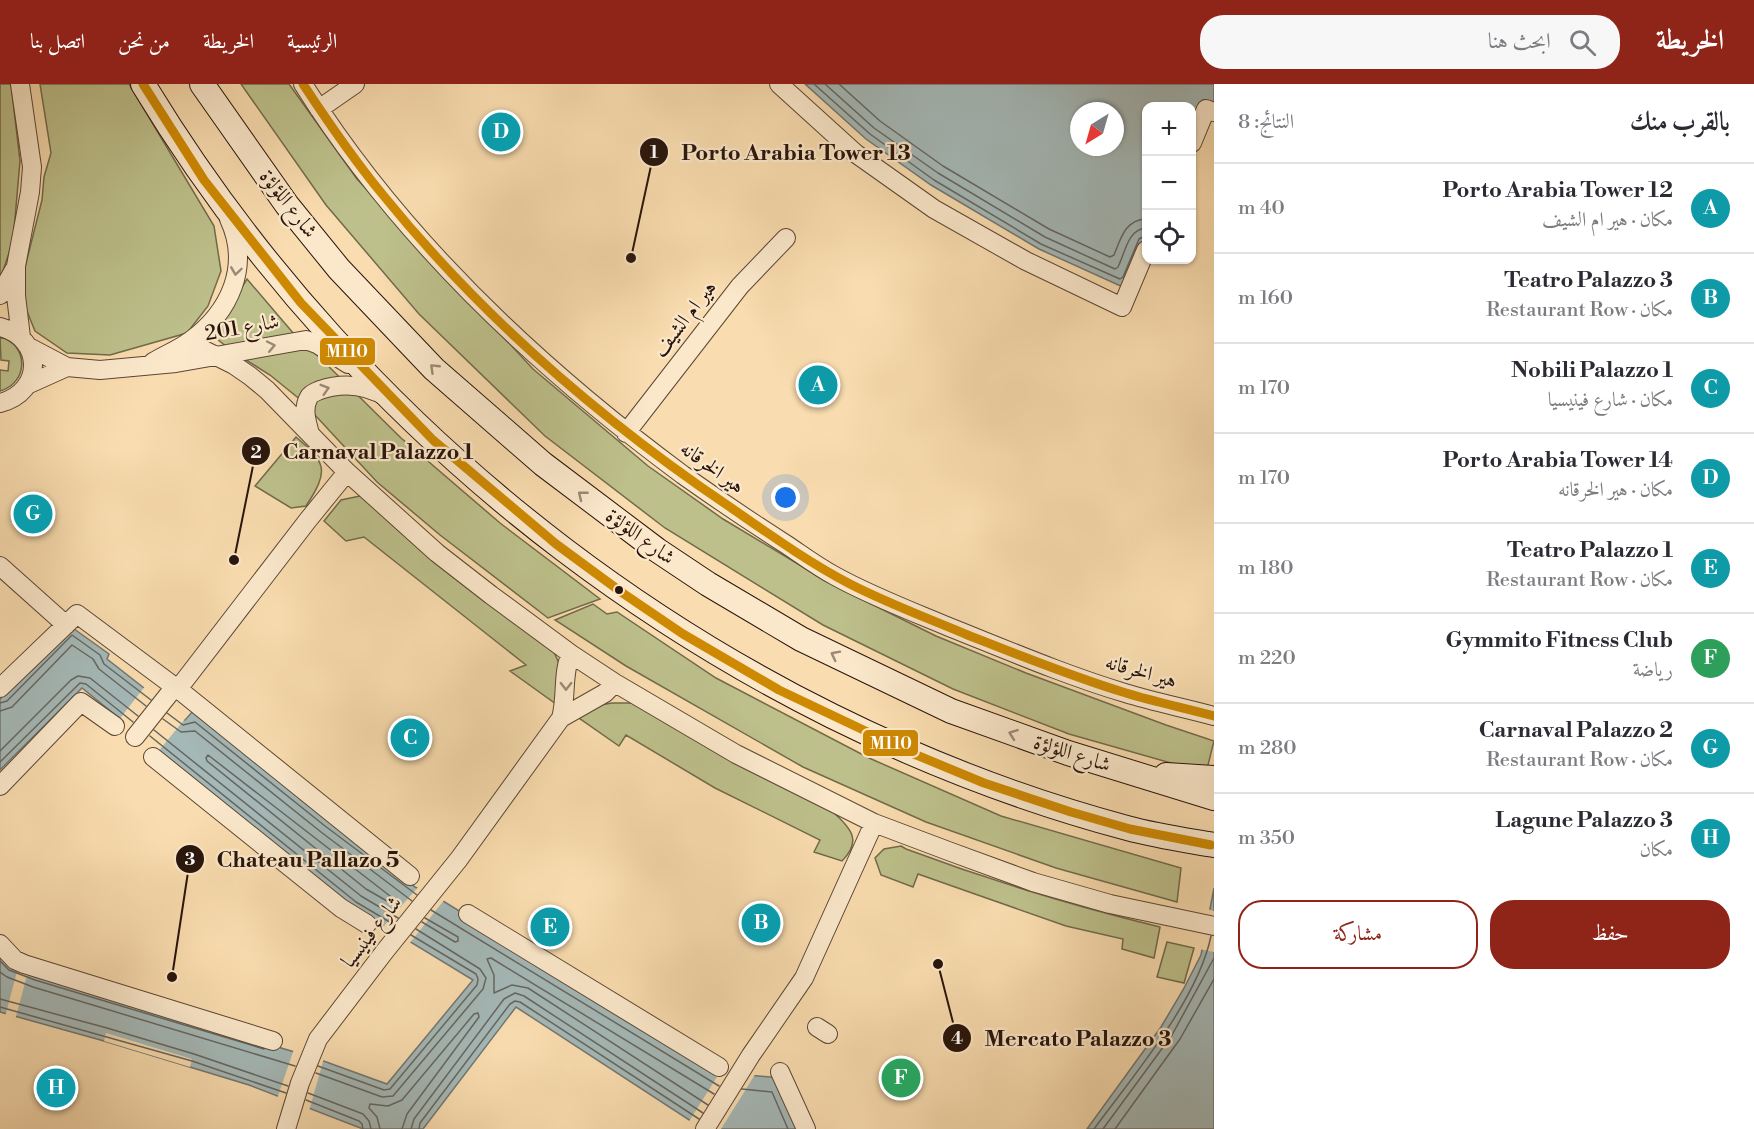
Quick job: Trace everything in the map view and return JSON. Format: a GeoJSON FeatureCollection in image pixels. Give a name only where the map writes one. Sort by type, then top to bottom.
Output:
{"type":"FeatureCollection","features":[{"type":"Feature","properties":{"kind":"main road"},"geometry":{"type":"LineString","coordinates":[[143,84],[204,180],[301,303],[433,440],[556,544],[683,634],[780,690],[914,754],[984,783],[1130,829],[1213,845]]}},
{"type":"Feature","properties":{"kind":"main road","name":"شارع اللؤلؤة"},"geometry":{"type":"LineString","coordinates":[[202,84],[287,205],[339,269],[434,369],[593,504],[657,550],[776,625],[842,659],[961,714],[1068,753],[1214,798]]}},
{"type":"Feature","properties":{"kind":"main road"},"geometry":{"type":"LineString","coordinates":[[1128,772],[1214,778]]}},
{"type":"Feature","properties":{"kind":"street"},"geometry":{"type":"LineString","coordinates":[[20,84],[32,167],[30,192],[16,266],[16,296],[25,342],[33,366],[27,386]]}},
{"type":"Feature","properties":{"kind":"street","name":"هير الخرقانه"},"geometry":{"type":"LineString","coordinates":[[303,84],[355,160],[396,210],[442,263],[498,320],[565,382],[626,433],[724,505],[835,576],[924,616],[1031,660],[1126,693],[1214,716]]}},
{"type":"Feature","properties":{"kind":"street"},"geometry":{"type":"LineString","coordinates":[[779,84],[855,153],[934,209],[1026,261],[1122,307],[1142,260]]}},
{"type":"Feature","properties":{"kind":"street"},"geometry":{"type":"LineString","coordinates":[[319,109],[347,86]]}},
{"type":"Feature","properties":{"kind":"street"},"geometry":{"type":"LineString","coordinates":[[1196,132],[1206,109],[1214,112]]}},
{"type":"Feature","properties":{"kind":"street","name":"شارع 201"},"geometry":{"type":"LineString","coordinates":[[144,366],[188,342],[212,321],[233,290],[239,254],[234,231],[204,180]]}},
{"type":"Feature","properties":{"kind":"street","name":"هير ام الشيف"},"geometry":{"type":"LineString","coordinates":[[626,433],[740,286],[786,238]]}},
{"type":"Feature","properties":{"kind":"street"},"geometry":{"type":"LineString","coordinates":[[0,295],[16,266]]}},
{"type":"Feature","properties":{"kind":"street","name":"شارع 201"},"geometry":{"type":"LineString","coordinates":[[0,327],[15,332],[25,342],[67,367],[100,370],[232,354],[306,340],[341,358],[399,406]]}},
{"type":"Feature","properties":{"kind":"street"},"geometry":{"type":"LineString","coordinates":[[188,342],[250,376],[267,390],[347,472],[437,553],[571,654],[615,683],[777,776],[874,824],[1033,882],[1110,904],[1214,926]]}},
{"type":"Feature","properties":{"kind":"street"},"geometry":{"type":"LineString","coordinates":[[4,404],[27,386],[67,367]]}},
{"type":"Feature","properties":{"kind":"street"},"geometry":{"type":"LineString","coordinates":[[311,436],[305,416],[308,398],[323,389],[349,385],[363,387],[376,391],[399,406]]}},
{"type":"Feature","properties":{"kind":"street"},"geometry":{"type":"LineString","coordinates":[[135,737],[178,688],[347,472]]}},
{"type":"Feature","properties":{"kind":"street"},"geometry":{"type":"LineString","coordinates":[[0,566],[66,625]]}},
{"type":"Feature","properties":{"kind":"street"},"geometry":{"type":"LineString","coordinates":[[0,688],[77,614],[178,688],[410,876]]}},
{"type":"Feature","properties":{"kind":"street","name":"شارع فينيسيا"},"geometry":{"type":"LineString","coordinates":[[286,1129],[300,1083],[318,1039],[459,859],[561,718],[566,699],[566,670],[571,654]]}},
{"type":"Feature","properties":{"kind":"street","name":"شارع فينيسيا"},"geometry":{"type":"LineString","coordinates":[[561,718],[605,693],[615,683]]}},
{"type":"Feature","properties":{"kind":"street"},"geometry":{"type":"LineString","coordinates":[[0,786],[81,702],[115,726]]}},
{"type":"Feature","properties":{"kind":"street"},"geometry":{"type":"LineString","coordinates":[[153,756],[341,908],[367,924]]}},
{"type":"Feature","properties":{"kind":"street"},"geometry":{"type":"LineString","coordinates":[[705,1129],[804,978],[874,824]]}},
{"type":"Feature","properties":{"kind":"street"},"geometry":{"type":"LineString","coordinates":[[468,914],[719,1067]]}},
{"type":"Feature","properties":{"kind":"street"},"geometry":{"type":"LineString","coordinates":[[0,944],[15,960],[24,964],[273,1041]]}},
{"type":"Feature","properties":{"kind":"street"},"geometry":{"type":"LineString","coordinates":[[780,1072],[806,1129]]}},
{"type":"Feature","properties":{"kind":"green space"},"geometry":{"type":"Polygon","coordinates":[[[0,84],[11,84],[20,161],[13,241],[0,280],[0,84]]]}},
{"type":"Feature","properties":{"kind":"green space"},"geometry":{"type":"Polygon","coordinates":[[[40,84],[129,84],[214,226],[221,271],[208,306],[187,333],[110,355],[67,353],[35,331],[26,309],[22,279],[51,153],[40,84]]]}},
{"type":"Feature","properties":{"kind":"green space"},"geometry":{"type":"Polygon","coordinates":[[[241,84],[289,84],[357,179],[533,369],[648,466],[723,519],[833,585],[936,636],[1026,673],[1214,741],[1206,773],[1069,734],[953,689],[823,625],[665,528],[545,436],[419,314],[326,205],[241,84]]]}},
{"type":"Feature","properties":{"kind":"green space"},"geometry":{"type":"Polygon","coordinates":[[[247,279],[294,334],[227,347],[212,335],[247,279]]]}},
{"type":"Feature","properties":{"kind":"green space"},"geometry":{"type":"Polygon","coordinates":[[[0,337],[10,341],[16,347],[22,364],[16,380],[10,387],[0,391],[0,370],[8,371],[9,361],[1,360],[0,337]]]}},
{"type":"Feature","properties":{"kind":"green space"},"geometry":{"type":"Polygon","coordinates":[[[310,348],[401,438],[500,523],[600,599],[548,618],[440,535],[377,482],[302,401],[270,375],[246,360],[281,350],[310,348]]]}},
{"type":"Feature","properties":{"kind":"green space"},"geometry":{"type":"Polygon","coordinates":[[[296,437],[319,461],[321,476],[306,506],[291,508],[255,486],[296,437]]]}},
{"type":"Feature","properties":{"kind":"green space"},"geometry":{"type":"Polygon","coordinates":[[[360,496],[368,498],[553,650],[563,672],[556,704],[510,671],[526,665],[364,537],[346,541],[324,521],[341,500],[360,496]]]}},
{"type":"Feature","properties":{"kind":"green space"},"geometry":{"type":"Polygon","coordinates":[[[593,604],[607,614],[617,612],[716,678],[869,758],[1001,816],[1181,868],[1177,902],[1056,868],[926,822],[803,767],[626,666],[555,620],[593,604]]]}},
{"type":"Feature","properties":{"kind":"green space"},"geometry":{"type":"Polygon","coordinates":[[[612,703],[632,703],[833,812],[845,823],[852,835],[852,847],[848,854],[842,861],[814,852],[820,840],[715,788],[626,735],[619,746],[579,718],[589,707],[612,703]]]}},
{"type":"Feature","properties":{"kind":"green space"},"geometry":{"type":"Polygon","coordinates":[[[901,846],[1000,882],[1160,927],[1154,958],[1122,949],[1123,939],[1066,926],[918,874],[913,887],[881,875],[875,858],[884,849],[901,846]]]}},
{"type":"Feature","properties":{"kind":"green space"},"geometry":{"type":"Polygon","coordinates":[[[1167,942],[1194,948],[1184,983],[1157,977],[1167,942]]]}},
{"type":"Feature","properties":{"kind":"water"},"geometry":{"type":"Polygon","coordinates":[[[805,84],[1214,84],[1214,103],[1203,100],[1196,117],[1196,102],[1142,102],[1142,245],[1125,288],[1039,249],[931,185],[866,139],[805,84]]]}},
{"type":"Feature","properties":{"kind":"water"},"geometry":{"type":"Polygon","coordinates":[[[70,626],[109,654],[107,659],[185,720],[192,712],[415,887],[443,901],[724,1073],[781,1078],[802,1129],[703,1129],[516,1007],[423,1129],[363,1129],[249,1085],[0,1012],[0,953],[37,975],[318,1059],[387,1084],[473,980],[353,907],[82,688],[0,770],[0,699],[43,657],[70,626]]]}},
{"type":"Feature","properties":{"kind":"water"},"geometry":{"type":"Polygon","coordinates":[[[1214,888],[1214,1129],[1087,1129],[1161,1027],[1183,990],[1201,955],[1214,888]]]}},
{"type":"Feature","properties":{"kind":"pier"},"geometry":{"type":"Polygon","coordinates":[[[146,685],[185,716],[193,709],[157,753],[118,721],[146,685]]]}},
{"type":"Feature","properties":{"kind":"pier"},"geometry":{"type":"Polygon","coordinates":[[[419,886],[445,899],[409,944],[382,928],[419,886]]]}},
{"type":"Feature","properties":{"kind":"pier"},"geometry":{"type":"Polygon","coordinates":[[[1207,909],[1214,911],[1214,952],[1199,949],[1207,909]]]}},
{"type":"Feature","properties":{"kind":"pier"},"geometry":{"type":"Polygon","coordinates":[[[19,964],[29,968],[15,1020],[5,1017],[19,964]]]}},
{"type":"Feature","properties":{"kind":"pier"},"geometry":{"type":"Polygon","coordinates":[[[106,1033],[192,1059],[190,1067],[104,1041],[106,1033]]]}},
{"type":"Feature","properties":{"kind":"pier"},"geometry":{"type":"Polygon","coordinates":[[[294,1049],[324,1058],[309,1111],[277,1099],[294,1049]]]}},
{"type":"Feature","properties":{"kind":"pier"},"geometry":{"type":"Polygon","coordinates":[[[722,1069],[756,1073],[721,1129],[697,1129],[688,1123],[722,1069]]]}},
{"type":"Feature","properties":{"kind":"transit line","name":"M110"},"geometry":{"type":"LineString","coordinates":[[143,84],[204,180],[301,303],[433,440],[556,544],[624,594],[683,634],[779,690],[914,754],[984,783],[1071,812],[1130,829],[1211,845]]}},
{"type":"Feature","properties":{"kind":"transit line","name":"M110"},"geometry":{"type":"LineString","coordinates":[[303,84],[383,195],[460,283],[545,364],[589,402],[682,474],[834,575],[895,605],[1087,680],[1214,716]]}},
{"type":"Feature","properties":{"kind":"place","name":"Porto Arabia Tower 14"},"geometry":{"type":"Point","coordinates":[501,132]}},
{"type":"Feature","properties":{"kind":"place","name":"Porto Arabia Tower 13"},"geometry":{"type":"Point","coordinates":[631,258]}},
{"type":"Feature","properties":{"kind":"place","name":"Porto Arabia Tower 12"},"geometry":{"type":"Point","coordinates":[818,385]}},
{"type":"Feature","properties":{"kind":"place","name":"Carnaval Palazzo 2"},"geometry":{"type":"Point","coordinates":[33,514]}},
{"type":"Feature","properties":{"kind":"place","name":"Carnaval Palazzo 1"},"geometry":{"type":"Point","coordinates":[234,560]}},
{"type":"Feature","properties":{"kind":"place","name":"Nobili Palazzo 1"},"geometry":{"type":"Point","coordinates":[410,738]}},
{"type":"Feature","properties":{"kind":"place","name":"Teatro Palazzo 3"},"geometry":{"type":"Point","coordinates":[761,923]}},
{"type":"Feature","properties":{"kind":"place","name":"Teatro Palazzo 1"},"geometry":{"type":"Point","coordinates":[550,927]}},
{"type":"Feature","properties":{"kind":"place","name":"Mercato Palazzo 3"},"geometry":{"type":"Point","coordinates":[938,964]}},
{"type":"Feature","properties":{"kind":"place","name":"Chateau Pallazo 5"},"geometry":{"type":"Point","coordinates":[172,977]}},
{"type":"Feature","properties":{"kind":"place","name":"Gymmito Fitness Club"},"geometry":{"type":"Point","coordinates":[901,1078]}},
{"type":"Feature","properties":{"kind":"place","name":"Lagune Palazzo 3"},"geometry":{"type":"Point","coordinates":[56,1088]}}]}
